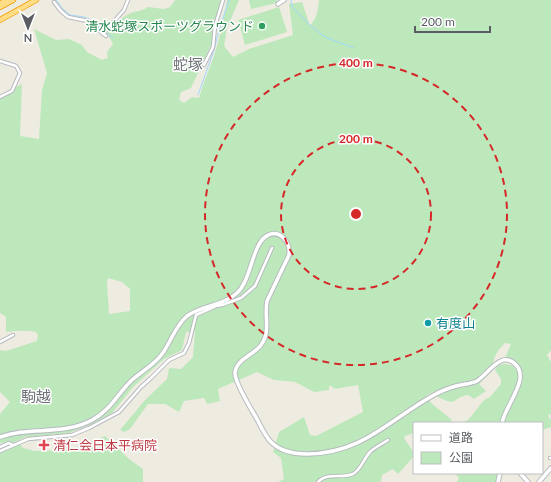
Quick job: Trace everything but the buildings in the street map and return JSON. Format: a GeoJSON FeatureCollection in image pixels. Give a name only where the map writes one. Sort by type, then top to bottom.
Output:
{"type":"FeatureCollection","features":[{"type":"Feature","properties":{"kind":"highway"},"geometry":{"type":"LineString","coordinates":[[0,4],[6,0]]}},
{"type":"Feature","properties":{"kind":"highway"},"geometry":{"type":"LineString","coordinates":[[0,7],[13,0]]}},
{"type":"Feature","properties":{"kind":"highway"},"geometry":{"type":"LineString","coordinates":[[0,20],[36,0]]}},
{"type":"Feature","properties":{"kind":"street"},"geometry":{"type":"LineString","coordinates":[[58,0],[55,4],[68,17],[88,21],[104,35],[124,10],[128,0]]}},
{"type":"Feature","properties":{"kind":"street"},"geometry":{"type":"LineString","coordinates":[[204,64],[212,47],[215,26],[223,0]]}},
{"type":"Feature","properties":{"kind":"street"},"geometry":{"type":"LineString","coordinates":[[278,4],[284,0]]}},
{"type":"Feature","properties":{"kind":"street"},"geometry":{"type":"LineString","coordinates":[[0,61],[16,66],[20,73],[12,91],[0,97]]}},
{"type":"Feature","properties":{"kind":"street"},"geometry":{"type":"LineString","coordinates":[[0,437],[25,431],[72,428],[85,424],[100,416],[113,404],[130,382],[158,359],[167,348],[178,326],[187,316],[201,309],[224,301],[238,292],[244,282],[260,244],[271,234],[279,235],[285,238],[288,242],[289,253],[268,298],[266,308],[266,337],[259,348],[238,365],[235,372],[236,378],[263,430],[272,443],[289,452],[317,454],[340,450],[366,440],[435,394],[455,386],[476,381],[500,361],[505,360],[512,361],[516,365],[520,370],[521,378],[519,386],[507,408],[502,422]]}},
{"type":"Feature","properties":{"kind":"street"},"geometry":{"type":"LineString","coordinates":[[0,451],[22,440],[72,435],[119,412],[141,387],[169,360],[184,353],[189,343],[196,315],[240,298],[256,286],[272,248]]}},
{"type":"Feature","properties":{"kind":"street"},"geometry":{"type":"LineString","coordinates":[[0,342],[13,335]]}},
{"type":"Feature","properties":{"kind":"street"},"geometry":{"type":"LineString","coordinates":[[318,482],[321,478],[329,476],[355,473],[370,452],[388,440]]}},
{"type":"Feature","properties":{"kind":"street"},"geometry":{"type":"LineString","coordinates":[[0,447],[9,443],[13,445]]}},
{"type":"Feature","properties":{"kind":"street"},"geometry":{"type":"LineString","coordinates":[[539,482],[551,468]]}},
{"type":"Feature","properties":{"kind":"street"},"geometry":{"type":"LineString","coordinates":[[521,474],[528,482]]}},
{"type":"Feature","properties":{"kind":"green space"},"geometry":{"type":"Polygon","coordinates":[[[175,0],[221,0],[214,24],[212,43],[191,88],[181,92],[179,100],[184,103],[192,97],[199,98],[222,28],[227,0],[239,0],[227,28],[224,46],[233,57],[249,49],[293,35],[289,4],[302,2],[310,26],[317,14],[319,0],[551,0],[551,350],[547,355],[551,362],[551,415],[549,414],[548,416],[550,419],[551,418],[551,427],[543,430],[543,422],[504,422],[506,414],[522,383],[523,374],[520,369],[505,358],[511,344],[505,343],[499,349],[493,362],[492,371],[479,384],[486,391],[474,399],[468,395],[450,402],[438,397],[435,391],[427,395],[431,403],[452,420],[451,422],[413,422],[413,433],[405,436],[404,438],[413,452],[413,457],[398,474],[393,469],[382,475],[380,482],[278,482],[284,479],[281,458],[273,452],[279,432],[304,417],[310,435],[316,436],[363,412],[358,385],[335,389],[329,386],[329,390],[314,392],[295,382],[274,380],[257,372],[218,389],[220,401],[207,404],[204,398],[184,401],[179,412],[165,404],[148,404],[130,429],[124,432],[120,430],[145,400],[167,379],[169,368],[181,369],[193,357],[195,331],[186,332],[182,350],[164,359],[133,387],[113,412],[95,423],[69,433],[25,437],[15,442],[0,443],[0,414],[10,402],[0,392],[0,350],[6,351],[37,341],[38,335],[36,332],[28,331],[6,332],[6,317],[0,313],[0,95],[22,84],[20,136],[39,139],[42,90],[47,73],[34,29],[56,40],[69,39],[82,45],[87,52],[102,60],[108,58],[107,52],[113,44],[107,33],[116,23],[130,13],[148,7],[164,9],[170,7],[175,0]],[[108,278],[109,314],[130,311],[130,289],[122,282],[108,278]]]}},
{"type":"Feature","properties":{"kind":"green space","name":"清水蛇塚スポーツグラウンド"},"geometry":{"type":"Polygon","coordinates":[[[249,0],[277,0],[277,3],[251,9],[249,0]]]}},
{"type":"Feature","properties":{"kind":"green space","name":"清水蛇塚スポーツグラウンド"},"geometry":{"type":"Polygon","coordinates":[[[279,7],[287,32],[245,45],[238,20],[279,7]]]}},
{"type":"Feature","properties":{"kind":"green space"},"geometry":{"type":"Polygon","coordinates":[[[503,364],[514,367],[519,377],[501,422],[464,422],[469,419],[484,400],[490,397],[501,384],[501,379],[495,370],[498,366],[503,364]]]}},
{"type":"Feature","properties":{"kind":"green space"},"geometry":{"type":"Polygon","coordinates":[[[105,436],[129,459],[143,469],[143,482],[0,482],[0,452],[20,444],[23,448],[35,451],[71,450],[105,436]]]}},
{"type":"Feature","properties":{"kind":"green space"},"geometry":{"type":"Polygon","coordinates":[[[456,474],[498,474],[496,482],[457,482],[459,478],[456,474]]]}},
{"type":"Feature","properties":{"kind":"waterway"},"geometry":{"type":"LineString","coordinates":[[56,0],[70,15],[89,19],[113,38]]}},
{"type":"Feature","properties":{"kind":"waterway"},"geometry":{"type":"LineString","coordinates":[[198,95],[214,50],[229,0]]}},
{"type":"Feature","properties":{"kind":"waterway"},"geometry":{"type":"LineString","coordinates":[[291,0],[292,7],[312,27],[325,37],[354,48]]}},
{"type":"Feature","properties":{"kind":"place","name":"清水蛇塚スポーツグラウンド"},"geometry":{"type":"Point","coordinates":[262,26]}},
{"type":"Feature","properties":{"kind":"place","name":"有度山"},"geometry":{"type":"Point","coordinates":[428,323]}},
{"type":"Feature","properties":{"kind":"place","name":"清仁会日本平病院"},"geometry":{"type":"Point","coordinates":[44,445]}},
{"type":"Feature","properties":{"kind":"district","name":"蛇塚"},"geometry":{"type":"Point","coordinates":[188,64]}},
{"type":"Feature","properties":{"kind":"district","name":"駒越"},"geometry":{"type":"Point","coordinates":[36,396]}}]}
